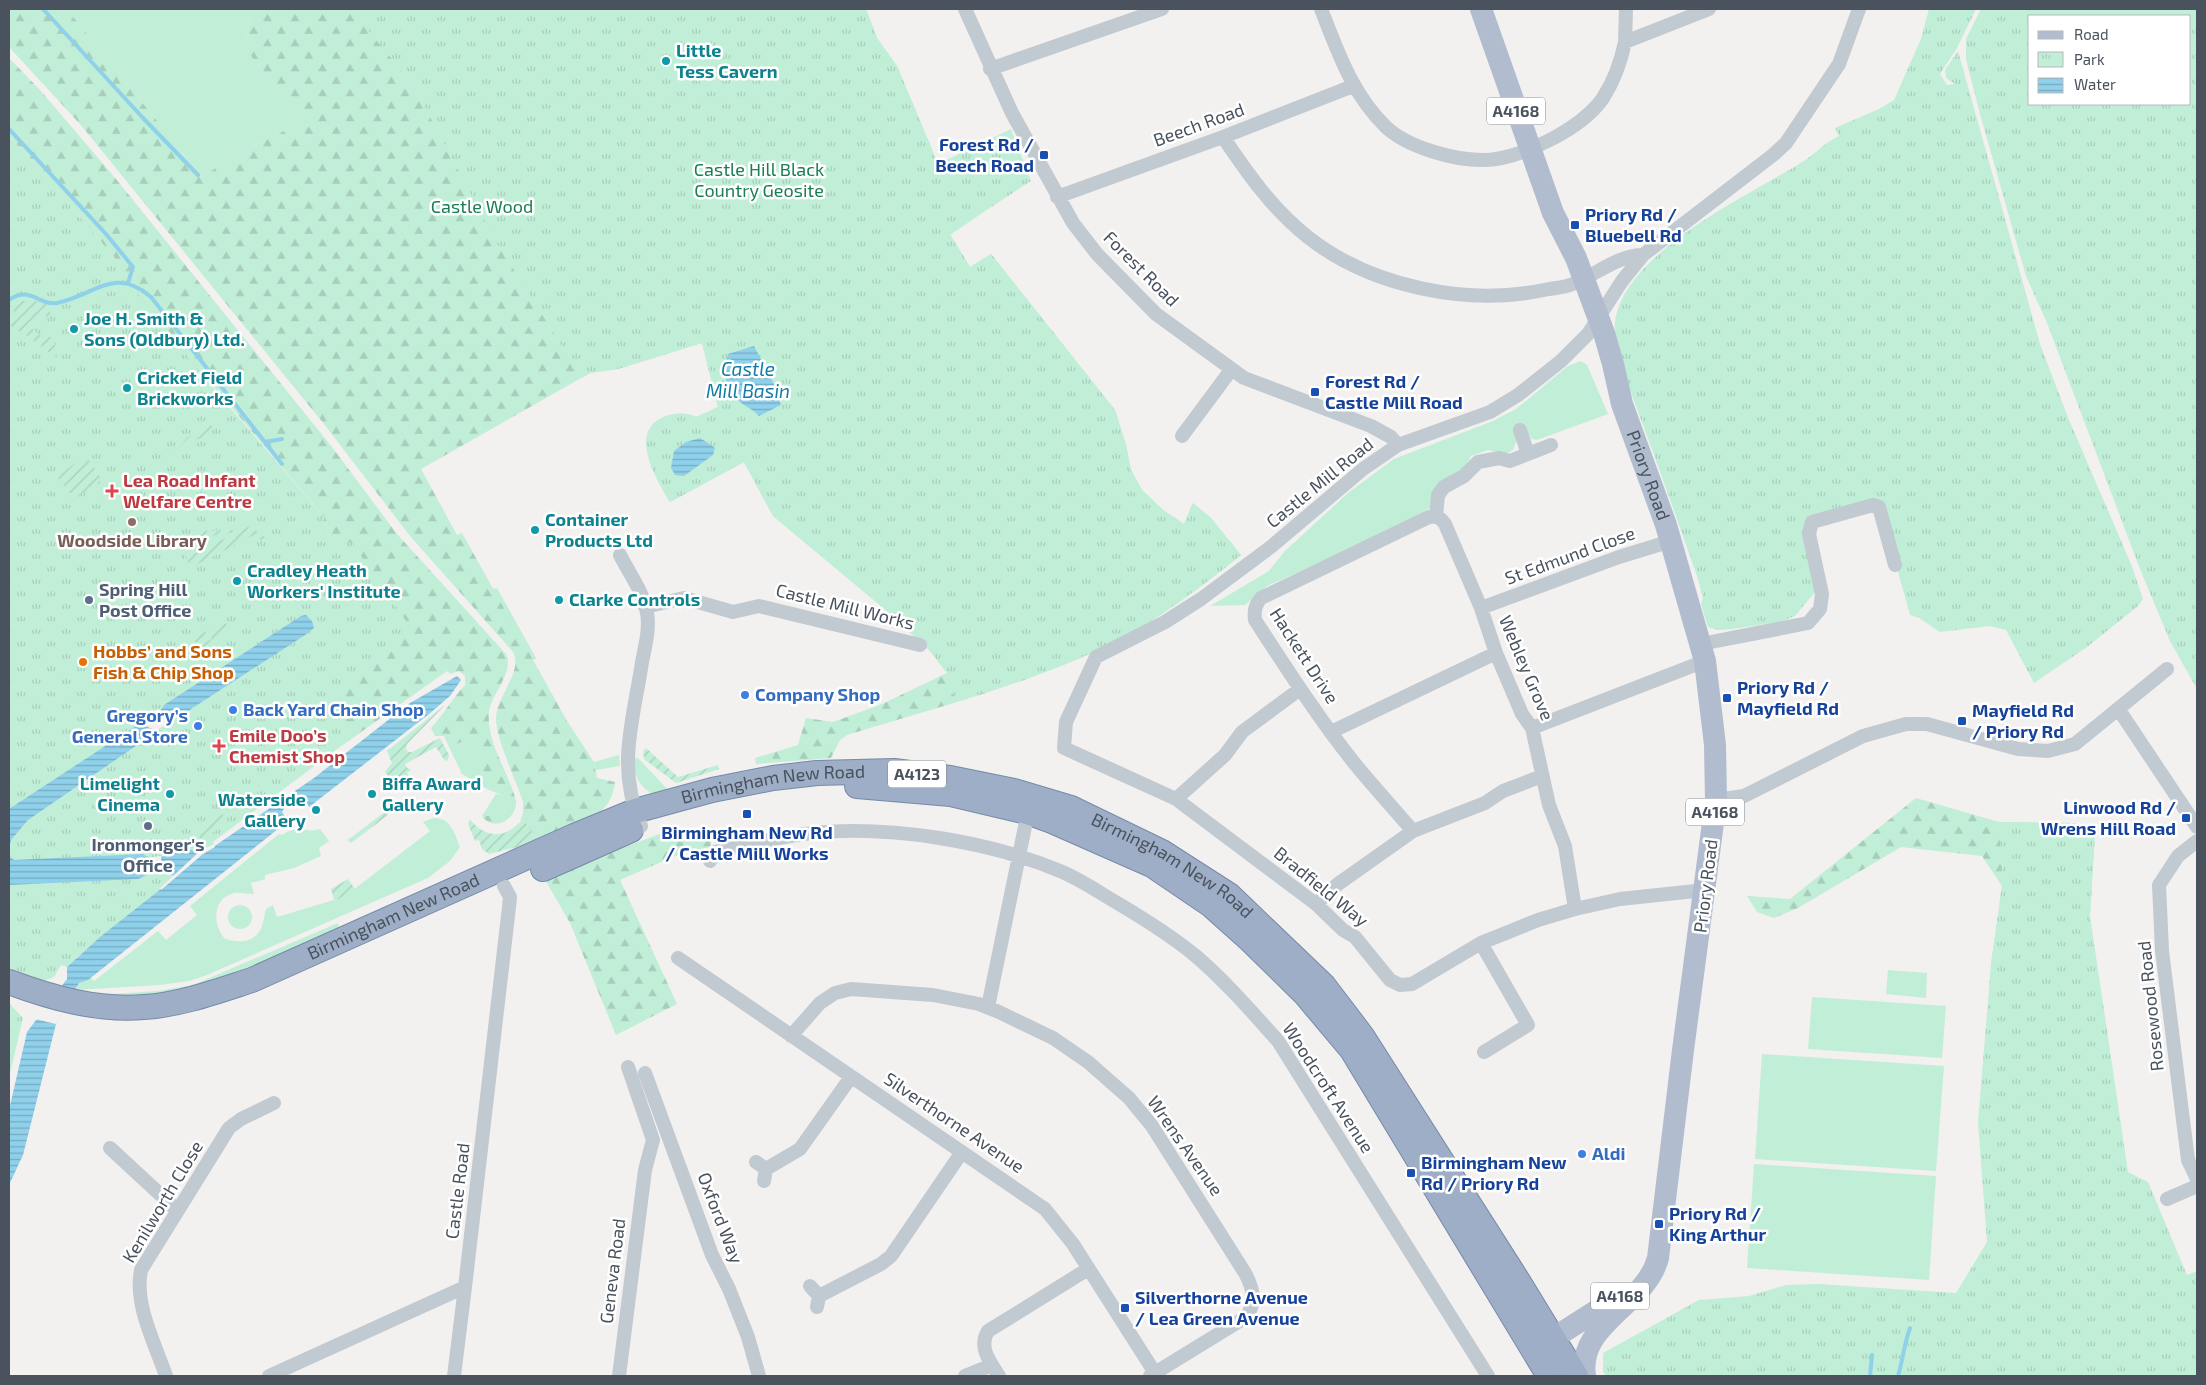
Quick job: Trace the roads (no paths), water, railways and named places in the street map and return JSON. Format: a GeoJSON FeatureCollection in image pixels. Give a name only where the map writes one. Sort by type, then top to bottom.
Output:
{"type":"FeatureCollection","features":[{"type":"Feature","properties":{"kind":"highway","name":"Birmingham New Road"},"geometry":{"type":"LineString","coordinates":[[9,997],[66,1006],[146,1007],[212,993],[252,980],[574,836],[638,819],[723,803],[837,785],[951,794],[1030,805],[1071,808],[1162,852],[1229,895],[1324,986],[1362,1036],[1576,1376]]}},
{"type":"Feature","properties":{"kind":"highway","name":"Birmingham New Road"},"geometry":{"type":"LineString","coordinates":[[1030,805],[1052,821],[1152,865],[1211,906],[1249,939],[1305,994],[1352,1050],[1549,1376]]}},
{"type":"Feature","properties":{"kind":"highway","name":"Birmingham New Road"},"geometry":{"type":"LineString","coordinates":[[66,1006],[95,1019],[133,1021],[174,1018],[251,997],[504,886],[638,819]]}},
{"type":"Feature","properties":{"kind":"highway","name":"Birmingham New Road"},"geometry":{"type":"LineString","coordinates":[[9,982],[37,1000]]}},
{"type":"Feature","properties":{"kind":"main road","name":"Priory Road"},"geometry":{"type":"LineString","coordinates":[[1481,9],[1553,213],[1569,245],[1576,282],[1593,326],[1613,364],[1622,404],[1671,541],[1703,653],[1715,746],[1716,800],[1656,1268],[1647,1283],[1633,1299],[1598,1330],[1586,1349],[1585,1376]]}},
{"type":"Feature","properties":{"kind":"main road","name":"Priory Road"},"geometry":{"type":"LineString","coordinates":[[1553,213],[1562,263],[1576,282]]}},
{"type":"Feature","properties":{"kind":"main road","name":"Priory Road"},"geometry":{"type":"LineString","coordinates":[[1533,1351],[1623,1294],[1642,1272],[1662,1230]]}},
{"type":"Feature","properties":{"kind":"street","name":"Forest Road"},"geometry":{"type":"LineString","coordinates":[[965,9],[990,69],[1072,223],[1097,254],[1156,314],[1244,378],[1371,426],[1391,437],[1398,445]]}},
{"type":"Feature","properties":{"kind":"street"},"geometry":{"type":"LineString","coordinates":[[990,69],[1162,9]]}},
{"type":"Feature","properties":{"kind":"street"},"geometry":{"type":"LineString","coordinates":[[1321,9],[1343,67],[1353,86],[1388,128],[1440,153],[1483,160],[1501,157],[1558,136],[1582,120],[1602,99],[1614,79],[1625,42],[1626,9]]}},
{"type":"Feature","properties":{"kind":"street"},"geometry":{"type":"LineString","coordinates":[[1625,42],[1709,9]]}},
{"type":"Feature","properties":{"kind":"street"},"geometry":{"type":"LineString","coordinates":[[1223,137],[1248,175],[1269,200],[1309,238],[1342,260],[1379,276],[1437,290],[1468,294],[1522,295],[1576,282],[1631,255],[1643,255],[1773,155],[1786,143],[1839,64],[1859,9]]}},
{"type":"Feature","properties":{"kind":"street","name":"Beech Road"},"geometry":{"type":"LineString","coordinates":[[1058,197],[1223,137],[1353,86]]}},
{"type":"Feature","properties":{"kind":"street","name":"Castle Mill Road"},"geometry":{"type":"LineString","coordinates":[[1096,657],[1165,622],[1201,599],[1272,546],[1363,468],[1398,445],[1490,412],[1526,389],[1561,361],[1593,326],[1622,281],[1643,255]]}},
{"type":"Feature","properties":{"kind":"street"},"geometry":{"type":"LineString","coordinates":[[1182,436],[1231,370]]}},
{"type":"Feature","properties":{"kind":"street"},"geometry":{"type":"LineString","coordinates":[[1520,430],[1528,454]]}},
{"type":"Feature","properties":{"kind":"street"},"geometry":{"type":"LineString","coordinates":[[1432,517],[1438,495],[1444,487],[1464,476],[1478,462],[1499,458],[1510,461],[1551,445]]}},
{"type":"Feature","properties":{"kind":"street"},"geometry":{"type":"LineString","coordinates":[[1532,728],[1703,653],[1808,623],[1820,609],[1822,594],[1809,534],[1812,522],[1872,505],[1879,507],[1895,564]]}},
{"type":"Feature","properties":{"kind":"street","name":"Webley Grove"},"geometry":{"type":"LineString","coordinates":[[1432,517],[1441,518],[1445,524],[1481,608],[1496,653],[1522,714],[1532,728],[1549,806],[1566,846],[1574,908]]}},
{"type":"Feature","properties":{"kind":"street","name":"Hackett Drive"},"geometry":{"type":"LineString","coordinates":[[1413,831],[1355,764],[1300,689],[1255,620],[1255,605],[1261,598],[1432,517]]}},
{"type":"Feature","properties":{"kind":"street","name":"St Edmund Close"},"geometry":{"type":"LineString","coordinates":[[1481,608],[1619,557],[1671,541]]}},
{"type":"Feature","properties":{"kind":"street"},"geometry":{"type":"LineString","coordinates":[[620,555],[646,607],[648,624],[626,757],[627,775],[638,819]]}},
{"type":"Feature","properties":{"kind":"street","name":"Castle Mill Works"},"geometry":{"type":"LineString","coordinates":[[646,607],[684,598],[733,612],[759,606],[920,645]]}},
{"type":"Feature","properties":{"kind":"street"},"geometry":{"type":"LineString","coordinates":[[1331,732],[1496,653]]}},
{"type":"Feature","properties":{"kind":"street","name":"Bradfield Way"},"geometry":{"type":"LineString","coordinates":[[1096,657],[1066,722],[1064,748],[1176,799],[1316,904],[1343,930],[1355,937],[1390,980],[1400,985],[1412,984],[1480,943],[1574,908],[1620,899],[1705,890]]}},
{"type":"Feature","properties":{"kind":"street"},"geometry":{"type":"LineString","coordinates":[[1716,800],[1744,796],[1863,736],[1906,724],[1927,724],[2018,749],[2048,751],[2075,744],[2167,669]]}},
{"type":"Feature","properties":{"kind":"street"},"geometry":{"type":"LineString","coordinates":[[1176,799],[1225,755],[1242,732],[1300,689]]}},
{"type":"Feature","properties":{"kind":"street"},"geometry":{"type":"LineString","coordinates":[[2119,710],[2197,827]]}},
{"type":"Feature","properties":{"kind":"street"},"geometry":{"type":"LineString","coordinates":[[1316,904],[1338,884],[1413,831],[1485,803],[1503,791],[1542,776]]}},
{"type":"Feature","properties":{"kind":"street"},"geometry":{"type":"LineString","coordinates":[[988,1007],[1030,805]]}},
{"type":"Feature","properties":{"kind":"street","name":"Woodcroft Avenue"},"geometry":{"type":"LineString","coordinates":[[710,861],[715,852],[758,841],[813,833],[900,834],[957,841],[1019,856],[1061,871],[1149,921],[1196,956],[1237,995],[1278,1042],[1488,1376]]}},
{"type":"Feature","properties":{"kind":"street","name":"Rosewood Road"},"geometry":{"type":"LineString","coordinates":[[2197,841],[2178,856],[2159,885],[2162,951],[2188,1160],[2197,1179]]}},
{"type":"Feature","properties":{"kind":"street","name":"Castle Road"},"geometry":{"type":"LineString","coordinates":[[454,1376],[509,907],[510,897],[504,886]]}},
{"type":"Feature","properties":{"kind":"street"},"geometry":{"type":"LineString","coordinates":[[1480,943],[1528,1025],[1484,1052]]}},
{"type":"Feature","properties":{"kind":"street","name":"Silverthorne Avenue"},"geometry":{"type":"LineString","coordinates":[[678,958],[1046,1209],[1069,1238],[1152,1375]]}},
{"type":"Feature","properties":{"kind":"street","name":"Wrens Avenue"},"geometry":{"type":"LineString","coordinates":[[791,1036],[820,1003],[835,993],[851,989],[933,995],[988,1007],[1052,1038],[1088,1062],[1129,1098],[1171,1152],[1252,1286],[1254,1299],[1252,1309],[1246,1317],[1152,1375]]}},
{"type":"Feature","properties":{"kind":"street","name":"Geneva Road"},"geometry":{"type":"LineString","coordinates":[[619,1376],[645,1170],[653,1140],[628,1067]]}},
{"type":"Feature","properties":{"kind":"street","name":"Oxford Way"},"geometry":{"type":"LineString","coordinates":[[645,1073],[712,1255],[729,1289],[748,1337],[760,1376]]}},
{"type":"Feature","properties":{"kind":"street"},"geometry":{"type":"LineString","coordinates":[[762,1171],[800,1149],[851,1077]]}},
{"type":"Feature","properties":{"kind":"street","name":"Kenilworth Close"},"geometry":{"type":"LineString","coordinates":[[166,1376],[142,1307],[139,1291],[141,1270],[229,1128],[241,1119],[274,1103]]}},
{"type":"Feature","properties":{"kind":"street"},"geometry":{"type":"LineString","coordinates":[[110,1148],[177,1210]]}},
{"type":"Feature","properties":{"kind":"street"},"geometry":{"type":"LineString","coordinates":[[816,1297],[881,1264],[891,1256],[962,1152]]}},
{"type":"Feature","properties":{"kind":"street"},"geometry":{"type":"LineString","coordinates":[[2167,1200],[2197,1186]]}},
{"type":"Feature","properties":{"kind":"street"},"geometry":{"type":"LineString","coordinates":[[965,1376],[996,1371],[983,1346],[984,1338],[988,1331],[1088,1269]]}},
{"type":"Feature","properties":{"kind":"street"},"geometry":{"type":"LineString","coordinates":[[269,1376],[465,1287]]}},
{"type":"Feature","properties":{"kind":"water","name":"Castle Mill Basin"},"geometry":{"type":"Polygon","coordinates":[[[754,346],[774,384],[781,405],[759,416],[739,401],[729,389],[725,372],[728,354],[754,346]]]}},
{"type":"Feature","properties":{"kind":"water"},"geometry":{"type":"Polygon","coordinates":[[[700,438],[715,448],[713,455],[684,476],[675,475],[671,468],[674,451],[686,442],[700,438]]]}},
{"type":"Feature","properties":{"kind":"water"},"geometry":{"type":"Polygon","coordinates":[[[306,615],[312,621],[314,628],[185,713],[174,715],[162,722],[146,739],[28,820],[11,840],[9,851],[9,809],[162,709],[164,705],[301,616],[306,615]]]}},
{"type":"Feature","properties":{"kind":"water"},"geometry":{"type":"Polygon","coordinates":[[[457,676],[461,680],[450,696],[429,714],[309,807],[303,798],[300,797],[285,807],[282,812],[288,821],[88,980],[79,983],[56,1024],[23,1155],[9,1185],[9,1110],[27,1032],[67,979],[67,967],[100,937],[176,877],[163,870],[156,869],[138,879],[9,885],[9,856],[14,860],[143,854],[155,859],[162,857],[173,849],[179,848],[203,854],[314,778],[410,703],[457,676]]]}},
{"type":"Feature","properties":{"kind":"waterway"},"geometry":{"type":"LineString","coordinates":[[43,9],[198,175]]}},
{"type":"Feature","properties":{"kind":"waterway"},"geometry":{"type":"LineString","coordinates":[[9,129],[106,234],[133,267],[128,283]]}},
{"type":"Feature","properties":{"kind":"waterway"},"geometry":{"type":"LineString","coordinates":[[9,300],[17,296],[29,295],[45,302],[57,303],[104,285],[126,283],[138,288],[151,297],[282,464]]}},
{"type":"Feature","properties":{"kind":"waterway"},"geometry":{"type":"LineString","coordinates":[[265,442],[282,439]]}},
{"type":"Feature","properties":{"kind":"waterway"},"geometry":{"type":"LineString","coordinates":[[1898,1376],[1910,1328]]}},
{"type":"Feature","properties":{"kind":"waterway"},"geometry":{"type":"LineString","coordinates":[[1870,1376],[1872,1355]]}},
{"type":"Feature","properties":{"kind":"place","name":"Little Tess Cavern"},"geometry":{"type":"Point","coordinates":[666,61]}},
{"type":"Feature","properties":{"kind":"place","name":"Forest Rd / Beech Road"},"geometry":{"type":"Point","coordinates":[1044,155]}},
{"type":"Feature","properties":{"kind":"place","name":"Priory Rd / Bluebell Rd"},"geometry":{"type":"Point","coordinates":[1575,225]}},
{"type":"Feature","properties":{"kind":"place","name":"Joe H. Smith & Sons (Oldbury) Ltd."},"geometry":{"type":"Point","coordinates":[74,329]}},
{"type":"Feature","properties":{"kind":"place","name":"Cricket Field Brickworks"},"geometry":{"type":"Point","coordinates":[127,388]}},
{"type":"Feature","properties":{"kind":"place","name":"Forest Rd / Castle Mill Road"},"geometry":{"type":"Point","coordinates":[1315,392]}},
{"type":"Feature","properties":{"kind":"place","name":"Lea Road Infant Welfare Centre"},"geometry":{"type":"Point","coordinates":[112,491]}},
{"type":"Feature","properties":{"kind":"place","name":"Woodside Library"},"geometry":{"type":"Point","coordinates":[132,522]}},
{"type":"Feature","properties":{"kind":"place","name":"Container Products Ltd"},"geometry":{"type":"Point","coordinates":[535,530]}},
{"type":"Feature","properties":{"kind":"place","name":"Cradley Heath Workers' Institute"},"geometry":{"type":"Point","coordinates":[237,581]}},
{"type":"Feature","properties":{"kind":"place","name":"Spring Hill Post Office"},"geometry":{"type":"Point","coordinates":[89,600]}},
{"type":"Feature","properties":{"kind":"place","name":"Clarke Controls"},"geometry":{"type":"Point","coordinates":[559,600]}},
{"type":"Feature","properties":{"kind":"place","name":"Hobbs’ and Sons Fish & Chip Shop"},"geometry":{"type":"Point","coordinates":[83,662]}},
{"type":"Feature","properties":{"kind":"place","name":"Company Shop"},"geometry":{"type":"Point","coordinates":[745,695]}},
{"type":"Feature","properties":{"kind":"place","name":"Priory Rd / Mayfield Rd"},"geometry":{"type":"Point","coordinates":[1727,698]}},
{"type":"Feature","properties":{"kind":"place","name":"Back Yard Chain Shop"},"geometry":{"type":"Point","coordinates":[233,710]}},
{"type":"Feature","properties":{"kind":"place","name":"Mayfield Rd / Priory Rd"},"geometry":{"type":"Point","coordinates":[1962,721]}},
{"type":"Feature","properties":{"kind":"place","name":"Gregory’s General Store"},"geometry":{"type":"Point","coordinates":[198,726]}},
{"type":"Feature","properties":{"kind":"place","name":"Emile Doo’s Chemist Shop"},"geometry":{"type":"Point","coordinates":[219,746]}},
{"type":"Feature","properties":{"kind":"place","name":"Limelight Cinema"},"geometry":{"type":"Point","coordinates":[170,794]}},
{"type":"Feature","properties":{"kind":"place","name":"Biffa Award Gallery"},"geometry":{"type":"Point","coordinates":[372,794]}},
{"type":"Feature","properties":{"kind":"place","name":"Waterside Gallery"},"geometry":{"type":"Point","coordinates":[316,810]}},
{"type":"Feature","properties":{"kind":"place","name":"Birmingham New Rd / Castle Mill Works"},"geometry":{"type":"Point","coordinates":[747,814]}},
{"type":"Feature","properties":{"kind":"place","name":"Linwood Rd / Wrens Hill Road"},"geometry":{"type":"Point","coordinates":[2186,818]}},
{"type":"Feature","properties":{"kind":"place","name":"Ironmonger's Office"},"geometry":{"type":"Point","coordinates":[148,826]}},
{"type":"Feature","properties":{"kind":"place","name":"Aldi"},"geometry":{"type":"Point","coordinates":[1582,1154]}},
{"type":"Feature","properties":{"kind":"place","name":"Birmingham New Rd / Priory Rd"},"geometry":{"type":"Point","coordinates":[1411,1173]}},
{"type":"Feature","properties":{"kind":"place","name":"Priory Rd / King Arthur"},"geometry":{"type":"Point","coordinates":[1659,1224]}},
{"type":"Feature","properties":{"kind":"place","name":"Silverthorne Avenue / Lea Green Avenue"},"geometry":{"type":"Point","coordinates":[1125,1308]}},
{"type":"Feature","properties":{"kind":"park label","name":"Castle Hill Black Country Geosite"},"geometry":{"type":"Point","coordinates":[759,180]}},
{"type":"Feature","properties":{"kind":"park label","name":"Castle Wood"},"geometry":{"type":"Point","coordinates":[482,207]}}]}
